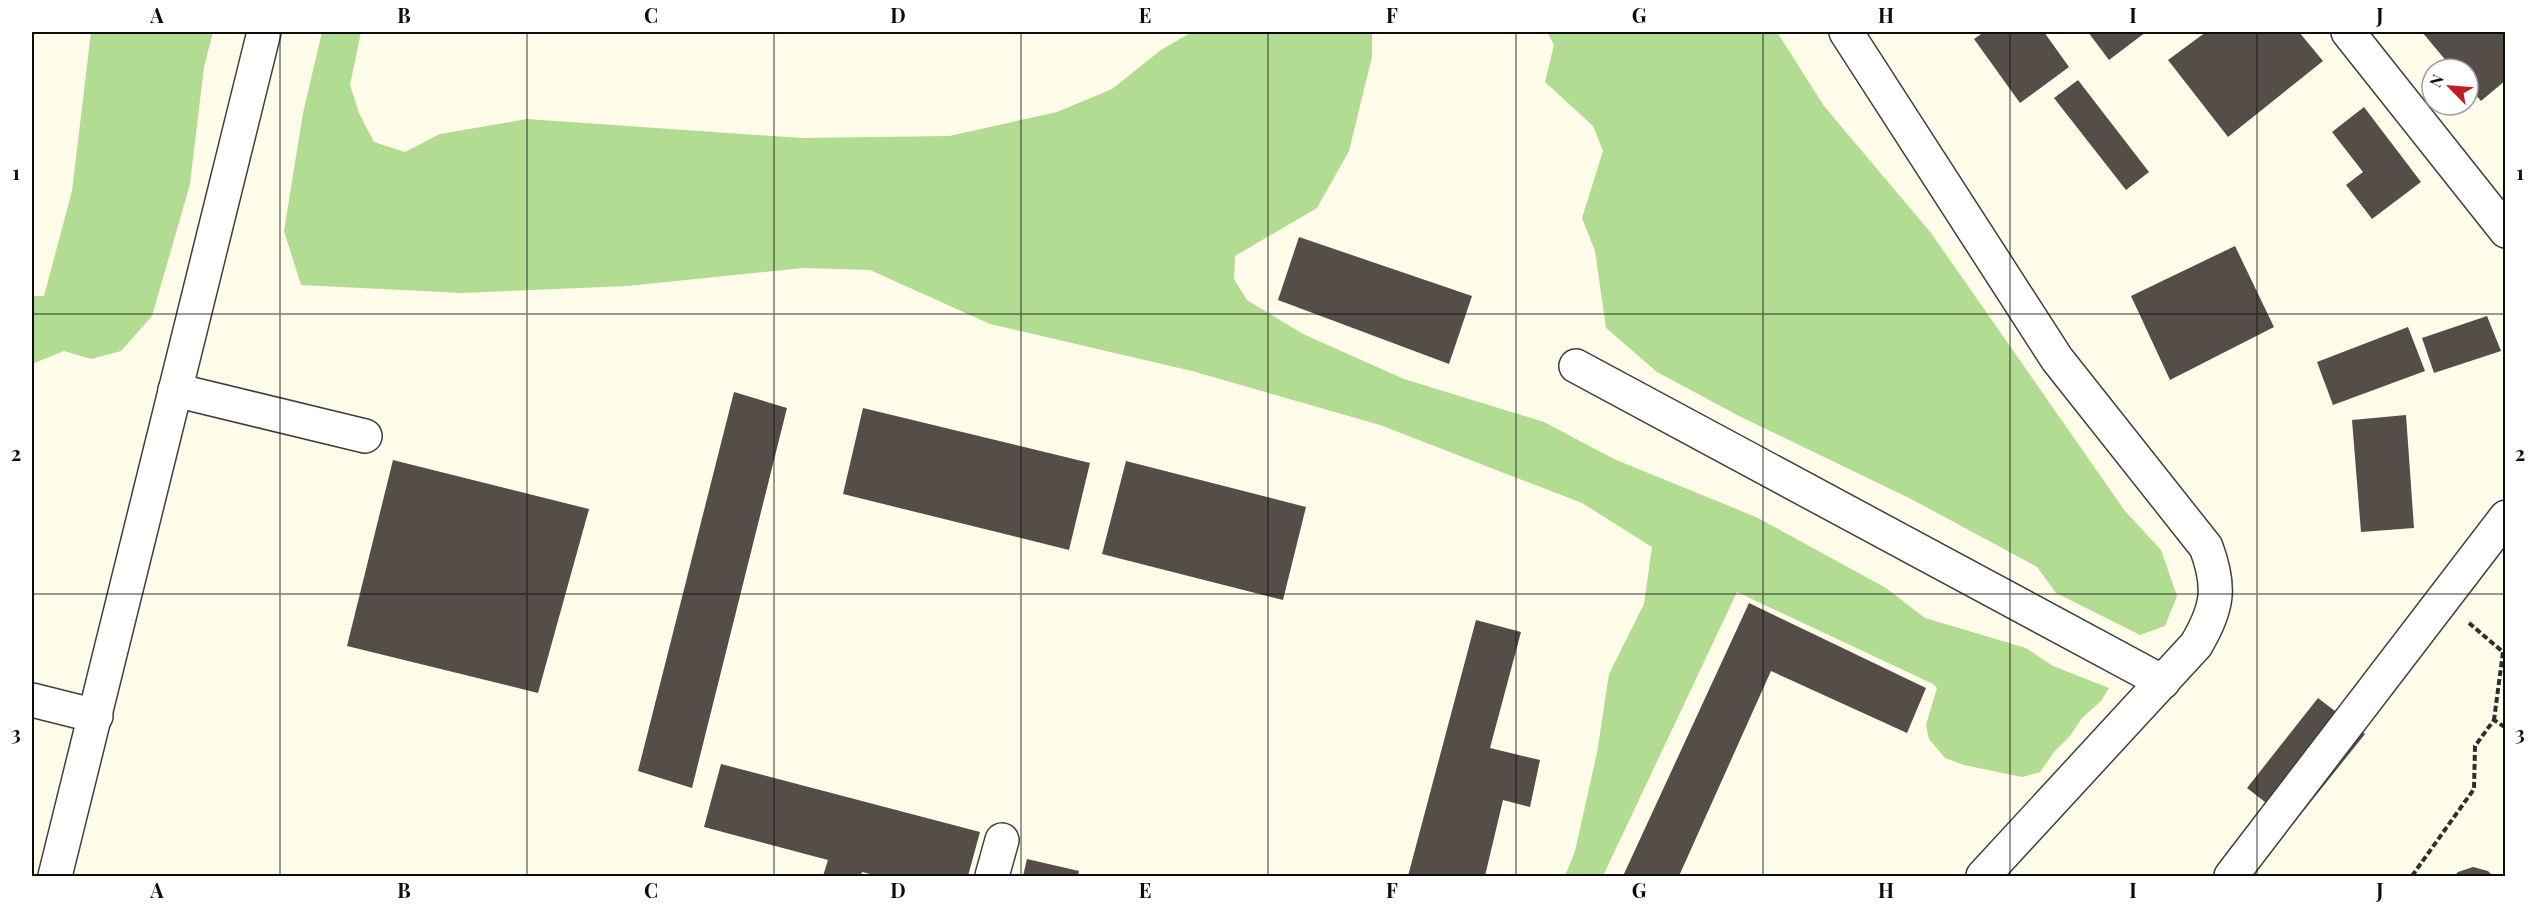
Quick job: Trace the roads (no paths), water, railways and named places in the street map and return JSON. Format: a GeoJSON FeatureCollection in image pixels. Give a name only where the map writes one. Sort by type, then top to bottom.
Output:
{"type":"FeatureCollection","features":[{"type":"Feature","properties":{"kind":"street"},"geometry":{"type":"LineString","coordinates":[[55,876],[264,32]]}},
{"type":"Feature","properties":{"kind":"street"},"geometry":{"type":"LineString","coordinates":[[1846,32],[2057,359],[2206,547],[2214,570],[2216,598],[2209,623],[2196,645],[1983,876]]}},
{"type":"Feature","properties":{"kind":"street"},"geometry":{"type":"LineString","coordinates":[[2349,32],[2505,231]]}},
{"type":"Feature","properties":{"kind":"street"},"geometry":{"type":"LineString","coordinates":[[1576,366],[2163,682]]}},
{"type":"Feature","properties":{"kind":"street"},"geometry":{"type":"LineString","coordinates":[[176,390],[365,436]]}},
{"type":"Feature","properties":{"kind":"street"},"geometry":{"type":"LineString","coordinates":[[2230,876],[2313,771],[2505,518]]}},
{"type":"Feature","properties":{"kind":"street"},"geometry":{"type":"LineString","coordinates":[[32,700],[96,716]]}},
{"type":"Feature","properties":{"kind":"street"},"geometry":{"type":"LineString","coordinates":[[992,876],[1002,840]]}}]}
